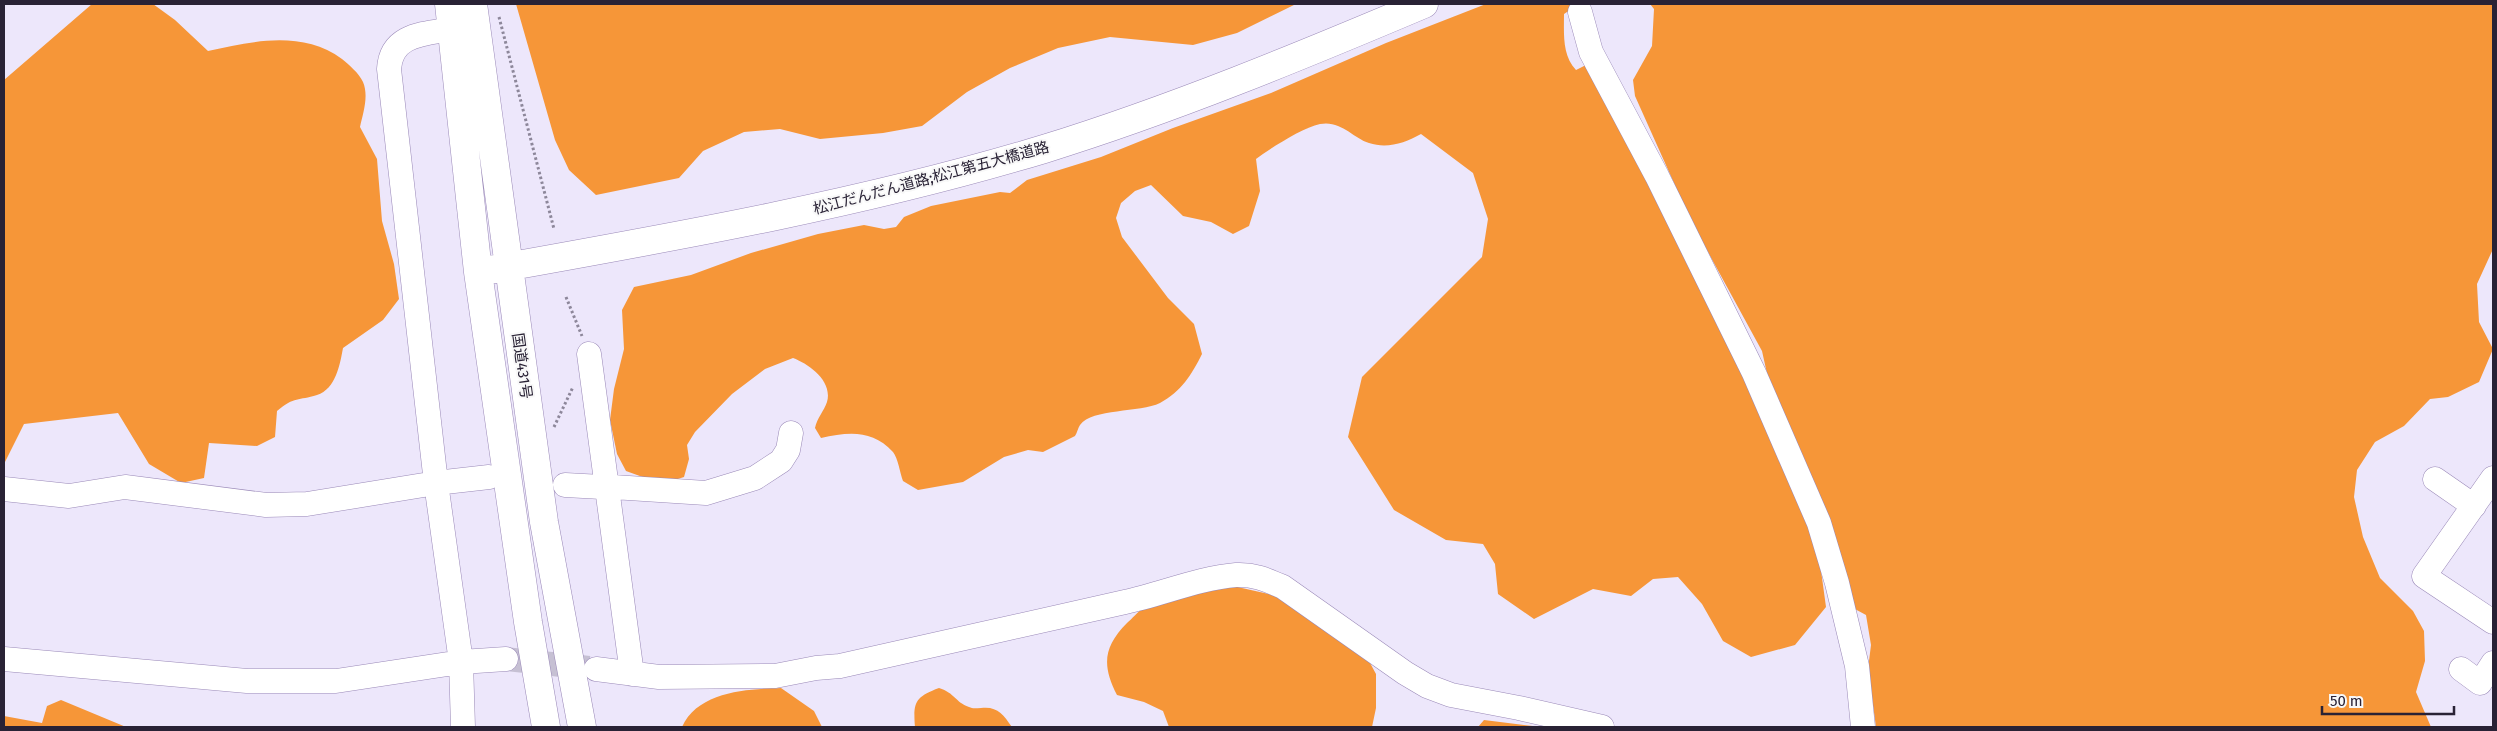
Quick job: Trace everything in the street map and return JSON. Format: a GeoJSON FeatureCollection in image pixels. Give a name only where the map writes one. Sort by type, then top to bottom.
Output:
{"type":"FeatureCollection","features":[{"type":"Feature","properties":{"kind":"highway","name":"松江だんだん道路;松江第五大橋道路"},"geometry":{"type":"LineString","coordinates":[[478,272],[809,210],[924,183],[1046,148],[1177,102],[1306,53],[1424,4]]}},
{"type":"Feature","properties":{"kind":"highway","name":"国道431号"},"geometry":{"type":"LineString","coordinates":[[485,8],[508,267],[544,522],[582,727]]}},
{"type":"Feature","properties":{"kind":"highway","name":"国道431号"},"geometry":{"type":"LineString","coordinates":[[450,16],[478,272],[528,622],[546,727]]}},
{"type":"Feature","properties":{"kind":"street"},"geometry":{"type":"LineString","coordinates":[[1580,12],[1591,52],[1657,176],[1754,373],[1819,523],[1837,583],[1857,666],[1863,727]]}},
{"type":"Feature","properties":{"kind":"street"},"geometry":{"type":"LineString","coordinates":[[450,16],[402,41],[394,49],[390,60],[390,69],[436,483],[460,662],[463,727]]}},
{"type":"Feature","properties":{"kind":"street"},"geometry":{"type":"LineString","coordinates":[[589,354],[632,674]]}},
{"type":"Feature","properties":{"kind":"street"},"geometry":{"type":"LineString","coordinates":[[565,485],[706,493],[755,478],[781,461],[788,450],[791,433]]}},
{"type":"Feature","properties":{"kind":"street"},"geometry":{"type":"LineString","coordinates":[[4,489],[69,496],[125,487],[266,505],[299,505],[436,483],[489,477]]}},
{"type":"Feature","properties":{"kind":"street"},"geometry":{"type":"LineString","coordinates":[[2493,478],[2424,576],[2493,622]]}},
{"type":"Feature","properties":{"kind":"street"},"geometry":{"type":"LineString","coordinates":[[2435,479],[2474,506]]}},
{"type":"Feature","properties":{"kind":"street"},"geometry":{"type":"LineString","coordinates":[[596,669],[659,677],[775,676],[816,668],[840,666],[1134,600],[1194,583],[1236,575],[1262,577],[1283,587],[1405,673],[1427,686],[1451,695],[1602,727]]}},
{"type":"Feature","properties":{"kind":"street"},"geometry":{"type":"LineString","coordinates":[[4,659],[247,681],[336,680],[460,662],[506,659]]}},
{"type":"Feature","properties":{"kind":"street"},"geometry":{"type":"LineString","coordinates":[[2461,669],[2487,687],[2493,663]]}},
{"type":"Feature","properties":{"kind":"path"},"geometry":{"type":"LineString","coordinates":[[485,8],[554,229]]}},
{"type":"Feature","properties":{"kind":"shaded area"},"geometry":{"type":"Polygon","coordinates":[[[92,4],[153,4],[175,20],[208,51],[260,41],[294,41],[311,44],[327,50],[342,59],[359,75],[365,87],[365,105],[360,127],[377,159],[382,221],[394,264],[399,299],[383,320],[343,348],[336,375],[329,387],[317,395],[293,401],[277,411],[275,437],[257,446],[209,443],[204,478],[181,483],[149,464],[118,413],[24,424],[4,464],[4,80],[92,4]]]}},
{"type":"Feature","properties":{"kind":"shaded area"},"geometry":{"type":"Polygon","coordinates":[[[516,4],[1296,4],[1237,33],[1193,45],[1110,37],[1058,48],[1010,68],[967,92],[922,126],[883,133],[820,139],[780,129],[744,132],[703,151],[679,178],[596,195],[569,170],[555,140],[516,4]]]}},
{"type":"Feature","properties":{"kind":"shaded area"},"geometry":{"type":"Polygon","coordinates":[[[1486,4],[1579,4],[1564,14],[1565,44],[1568,58],[1576,70],[1586,65],[1603,85],[1740,366],[1797,494],[1819,556],[1826,607],[1795,645],[1751,657],[1723,641],[1702,604],[1678,577],[1653,579],[1631,596],[1593,589],[1534,619],[1498,594],[1495,564],[1483,544],[1446,540],[1394,510],[1348,437],[1362,377],[1482,257],[1488,219],[1473,173],[1421,134],[1402,142],[1376,145],[1363,141],[1341,127],[1327,123],[1313,126],[1296,134],[1256,159],[1260,191],[1249,226],[1233,234],[1211,222],[1183,216],[1151,185],[1135,191],[1121,203],[1116,218],[1122,237],[1168,298],[1194,324],[1202,354],[1180,388],[1160,403],[1095,416],[1080,425],[1075,436],[1043,452],[1028,450],[1004,457],[963,482],[918,490],[903,481],[895,455],[877,439],[859,434],[841,434],[821,438],[815,428],[827,402],[828,394],[826,387],[818,374],[806,364],[793,358],[765,369],[732,394],[695,432],[687,445],[689,459],[684,477],[662,484],[626,471],[617,454],[610,420],[614,389],[624,349],[622,310],[634,287],[691,275],[751,253],[818,234],[864,225],[884,229],[896,227],[904,217],[931,206],[1000,192],[1010,193],[1027,180],[1101,157],[1173,128],[1271,93],[1386,43],[1486,4]]]}},
{"type":"Feature","properties":{"kind":"shaded area"},"geometry":{"type":"Polygon","coordinates":[[[1650,4],[2493,4],[2493,249],[2477,284],[2479,322],[2493,349],[2479,382],[2448,397],[2430,399],[2404,426],[2375,442],[2357,470],[2354,497],[2363,537],[2380,578],[2413,611],[2424,631],[2425,661],[2416,692],[2431,727],[1876,727],[1868,669],[1871,645],[1866,615],[1853,608],[1825,507],[1768,378],[1762,351],[1691,221],[1635,96],[1633,80],[1652,46],[1654,9],[1650,4]]]}},
{"type":"Feature","properties":{"kind":"shaded area"},"geometry":{"type":"Polygon","coordinates":[[[1233,586],[1277,596],[1363,650],[1376,674],[1376,708],[1372,727],[1169,727],[1163,711],[1144,702],[1117,695],[1109,675],[1107,657],[1113,640],[1137,613],[1144,608],[1166,600],[1233,586]]]}},
{"type":"Feature","properties":{"kind":"shaded area"},"geometry":{"type":"Polygon","coordinates":[[[781,688],[814,711],[822,727],[682,727],[689,715],[712,699],[739,691],[781,688]]]}},
{"type":"Feature","properties":{"kind":"shaded area"},"geometry":{"type":"Polygon","coordinates":[[[939,688],[948,692],[970,708],[991,708],[999,712],[1012,727],[915,727],[915,706],[917,702],[925,694],[939,688]]]}},
{"type":"Feature","properties":{"kind":"shaded area"},"geometry":{"type":"Polygon","coordinates":[[[61,700],[126,727],[4,727],[4,716],[42,723],[47,706],[61,700]]]}},
{"type":"Feature","properties":{"kind":"shaded area"},"geometry":{"type":"Polygon","coordinates":[[[1484,720],[1541,727],[1478,727],[1484,720]]]}},
{"type":"Feature","properties":{"kind":"tunnel"},"geometry":{"type":"LineString","coordinates":[[506,659],[589,668]]}}]}
